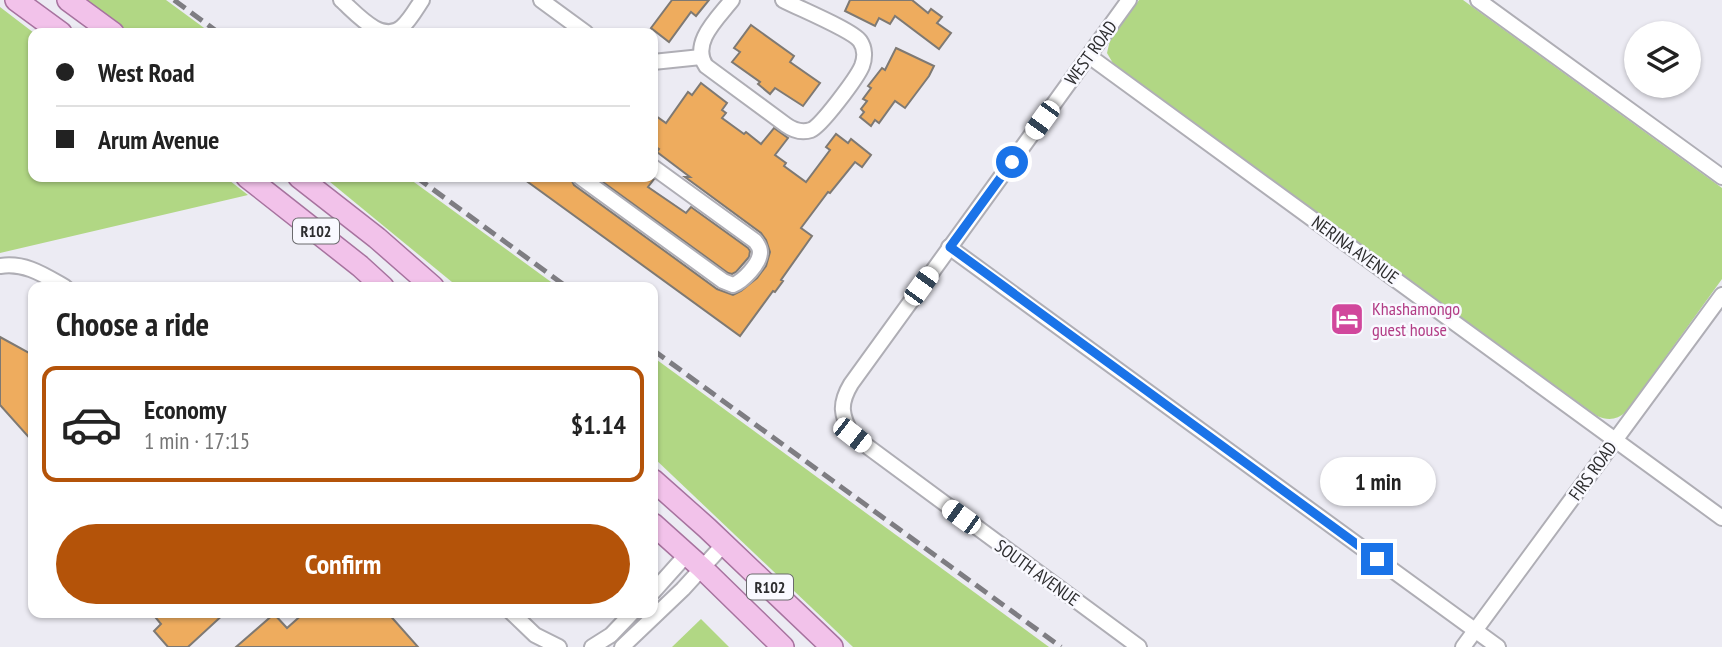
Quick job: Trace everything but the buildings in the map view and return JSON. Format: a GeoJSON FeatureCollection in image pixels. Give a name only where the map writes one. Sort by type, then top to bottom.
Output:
{"type":"FeatureCollection","features":[{"type":"Feature","properties":{"kind":"main road"},"geometry":{"type":"LineString","coordinates":[[16,0],[54,28]]}},
{"type":"Feature","properties":{"kind":"main road"},"geometry":{"type":"LineString","coordinates":[[68,0],[106,28]]}},
{"type":"Feature","properties":{"kind":"main road","name":"R102"},"geometry":{"type":"LineString","coordinates":[[253,182],[377,282]]}},
{"type":"Feature","properties":{"kind":"main road","name":"R102"},"geometry":{"type":"LineString","coordinates":[[305,182],[377,238],[427,282]]}},
{"type":"Feature","properties":{"kind":"main road","name":"R102"},"geometry":{"type":"LineString","coordinates":[[658,485],[832,647]]}},
{"type":"Feature","properties":{"kind":"main road","name":"R102"},"geometry":{"type":"LineString","coordinates":[[658,529],[783,647]]}},
{"type":"Feature","properties":{"kind":"street"},"geometry":{"type":"LineString","coordinates":[[341,0],[375,28]]}},
{"type":"Feature","properties":{"kind":"street"},"geometry":{"type":"LineString","coordinates":[[401,28],[422,0]]}},
{"type":"Feature","properties":{"kind":"street"},"geometry":{"type":"LineString","coordinates":[[541,0],[579,28]]}},
{"type":"Feature","properties":{"kind":"street"},"geometry":{"type":"LineString","coordinates":[[732,0],[703,40],[701,57],[706,66],[792,129],[806,131],[819,125],[857,74],[864,57],[862,43],[852,34],[783,0]]}},
{"type":"Feature","properties":{"kind":"street","name":"WEST ROAD"},"geometry":{"type":"LineString","coordinates":[[843,416],[844,396],[851,384],[1129,0]]}},
{"type":"Feature","properties":{"kind":"street"},"geometry":{"type":"LineString","coordinates":[[1478,0],[1722,177]]}},
{"type":"Feature","properties":{"kind":"street","name":"NERINA AVENUE"},"geometry":{"type":"LineString","coordinates":[[1089,56],[1722,518]]}},
{"type":"Feature","properties":{"kind":"street"},"geometry":{"type":"LineString","coordinates":[[658,62],[701,57]]}},
{"type":"Feature","properties":{"kind":"street"},"geometry":{"type":"LineString","coordinates":[[587,182],[728,284],[742,281],[760,256],[760,249],[755,241],[658,171]]}},
{"type":"Feature","properties":{"kind":"street"},"geometry":{"type":"LineString","coordinates":[[950,247],[1498,647]]}},
{"type":"Feature","properties":{"kind":"street"},"geometry":{"type":"LineString","coordinates":[[0,266],[30,268],[56,282]]}},
{"type":"Feature","properties":{"kind":"street","name":"FIRS ROAD"},"geometry":{"type":"LineString","coordinates":[[1463,647],[1722,295]]}},
{"type":"Feature","properties":{"kind":"street","name":"SOUTH AVENUE"},"geometry":{"type":"LineString","coordinates":[[843,416],[852,435],[872,451],[1139,647]]}},
{"type":"Feature","properties":{"kind":"street"},"geometry":{"type":"LineString","coordinates":[[658,588],[694,561],[724,544]]}},
{"type":"Feature","properties":{"kind":"street"},"geometry":{"type":"LineString","coordinates":[[658,612],[682,589],[694,561]]}},
{"type":"Feature","properties":{"kind":"street"},"geometry":{"type":"LineString","coordinates":[[517,618],[538,641],[559,647]]}},
{"type":"Feature","properties":{"kind":"street"},"geometry":{"type":"LineString","coordinates":[[592,647],[611,635],[627,618]]}},
{"type":"Feature","properties":{"kind":"street"},"geometry":{"type":"LineString","coordinates":[[622,647],[652,618]]}},
{"type":"Feature","properties":{"kind":"green space"},"geometry":{"type":"Polygon","coordinates":[[[79,0],[166,0],[204,28],[118,28],[79,0]]]}},
{"type":"Feature","properties":{"kind":"green space"},"geometry":{"type":"Polygon","coordinates":[[[1139,0],[1463,0],[1722,188],[1722,279],[1626,412],[1612,419],[1597,416],[1114,65],[1107,53],[1110,40],[1139,0]]]}},
{"type":"Feature","properties":{"kind":"green space"},"geometry":{"type":"Polygon","coordinates":[[[0,7],[28,28],[28,182],[231,182],[248,195],[0,253],[0,7]]]}},
{"type":"Feature","properties":{"kind":"green space"},"geometry":{"type":"Polygon","coordinates":[[[330,182],[414,182],[551,282],[452,282],[330,182]]]}},
{"type":"Feature","properties":{"kind":"green space"},"geometry":{"type":"Polygon","coordinates":[[[658,361],[1049,647],[853,647],[658,462],[658,361]]]}},
{"type":"Feature","properties":{"kind":"green space"},"geometry":{"type":"Polygon","coordinates":[[[701,619],[729,647],[672,647],[701,619]]]}},
{"type":"Feature","properties":{"kind":"railway"},"geometry":{"type":"LineString","coordinates":[[174,0],[212,28]]}},
{"type":"Feature","properties":{"kind":"railway"},"geometry":{"type":"LineString","coordinates":[[423,182],[560,282]]}},
{"type":"Feature","properties":{"kind":"railway"},"geometry":{"type":"LineString","coordinates":[[658,354],[1061,647]]}},
{"type":"Feature","properties":{"kind":"place","name":"Khashamongo guest house"},"geometry":{"type":"Point","coordinates":[1347,319]}},
{"type":"Feature","properties":{"kind":"route"},"geometry":{"type":"LineString","coordinates":[[1012,162],[950,247],[1377,559]]}}]}
